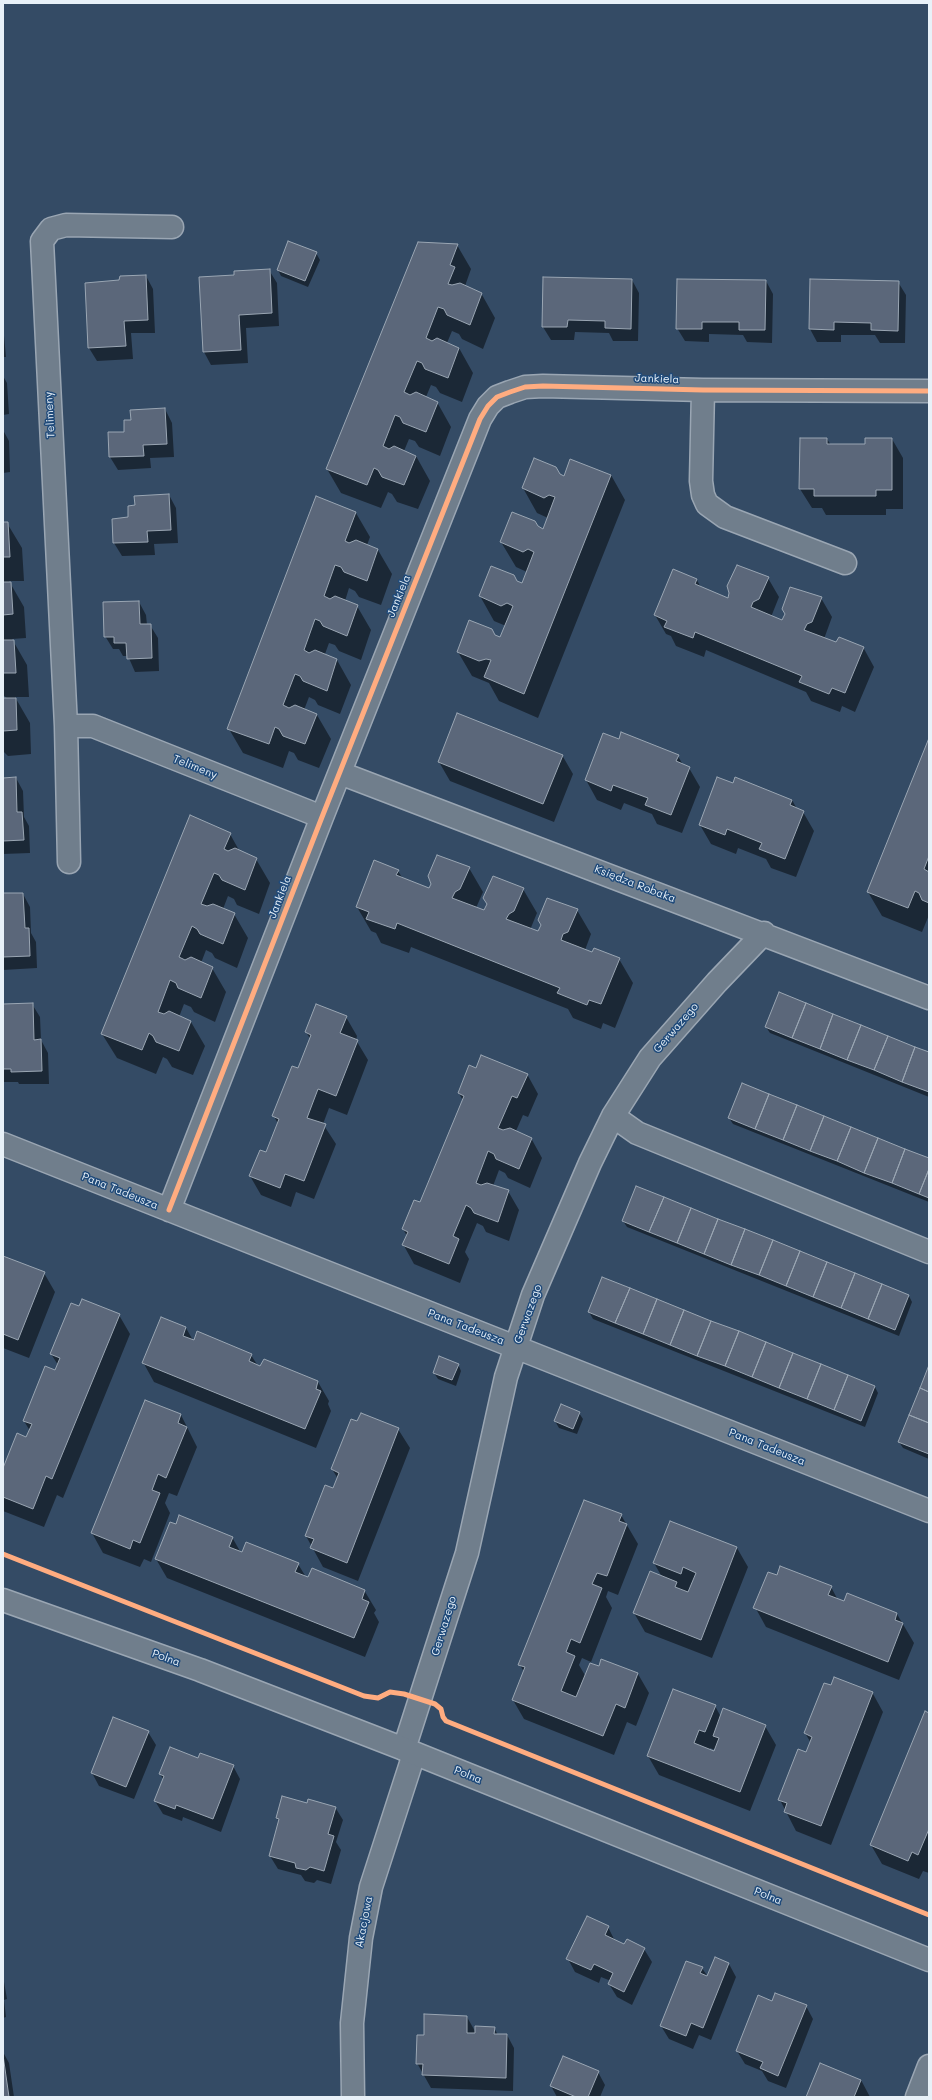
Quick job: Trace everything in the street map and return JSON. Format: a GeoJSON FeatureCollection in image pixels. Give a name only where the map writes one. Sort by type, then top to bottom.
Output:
{"type":"FeatureCollection","features":[{"type":"Feature","properties":{"kind":"street","name":"Telimeny"},"geometry":{"type":"LineString","coordinates":[[69,862],[66,726],[42,241],[51,229],[66,225],[172,227]]}},
{"type":"Feature","properties":{"kind":"street","name":"Jankiela"},"geometry":{"type":"LineString","coordinates":[[169,1210],[322,817],[480,419],[488,406],[497,397],[525,387],[703,390],[929,391]]}},
{"type":"Feature","properties":{"kind":"street"},"geometry":{"type":"LineString","coordinates":[[703,390],[701,481],[703,495],[707,504],[725,518],[844,563]]}},
{"type":"Feature","properties":{"kind":"street","name":"Telimeny"},"geometry":{"type":"LineString","coordinates":[[66,726],[93,726],[322,817]]}},
{"type":"Feature","properties":{"kind":"street","name":"Księdza Robaka"},"geometry":{"type":"LineString","coordinates":[[340,772],[764,933],[929,998]]}},
{"type":"Feature","properties":{"kind":"street","name":"Gerwazego"},"geometry":{"type":"LineString","coordinates":[[409,1752],[467,1553],[499,1404],[516,1347],[546,1263],[593,1156],[613,1116],[650,1058],[717,982],[764,933]]}},
{"type":"Feature","properties":{"kind":"street"},"geometry":{"type":"LineString","coordinates":[[613,1116],[637,1133],[929,1252]]}},
{"type":"Feature","properties":{"kind":"street","name":"Pana Tadeusza"},"geometry":{"type":"LineString","coordinates":[[3,1144],[929,1511]]}},
{"type":"Feature","properties":{"kind":"street","name":"Polna"},"geometry":{"type":"LineString","coordinates":[[3,1600],[200,1670],[929,1960]]}},
{"type":"Feature","properties":{"kind":"street","name":"Akacjowa"},"geometry":{"type":"LineString","coordinates":[[353,2097],[352,2024],[361,1938],[371,1887],[409,1752]]}},
{"type":"Feature","properties":{"kind":"street"},"geometry":{"type":"LineString","coordinates":[[917,2097],[929,2066]]}},
{"type":"Feature","properties":{"kind":"building"},"geometry":{"type":"Polygon","coordinates":[[[288,241],[317,252],[305,281],[277,270],[288,241]]]}},
{"type":"Feature","properties":{"kind":"building"},"geometry":{"type":"Polygon","coordinates":[[[418,242],[458,244],[450,265],[455,267],[448,284],[452,285],[460,283],[482,293],[470,325],[447,315],[444,309],[438,307],[426,338],[432,341],[437,338],[459,348],[448,378],[425,369],[422,363],[417,361],[404,392],[410,395],[416,392],[438,402],[426,432],[403,423],[400,417],[395,415],[383,446],[389,449],[394,446],[416,456],[404,485],[382,477],[378,470],[374,468],[367,485],[326,469],[418,242]]]}},
{"type":"Feature","properties":{"kind":"building"},"geometry":{"type":"Polygon","coordinates":[[[270,269],[272,313],[239,315],[241,350],[203,352],[199,277],[234,275],[234,271],[270,269]]]}},
{"type":"Feature","properties":{"kind":"building"},"geometry":{"type":"Polygon","coordinates":[[[146,275],[148,320],[124,321],[126,346],[88,348],[85,283],[119,280],[120,276],[146,275]]]}},
{"type":"Feature","properties":{"kind":"building"},"geometry":{"type":"Polygon","coordinates":[[[543,277],[632,279],[631,329],[605,328],[605,321],[568,320],[567,327],[542,327],[543,277]]]}},
{"type":"Feature","properties":{"kind":"building"},"geometry":{"type":"Polygon","coordinates":[[[677,279],[766,280],[765,330],[739,330],[739,322],[702,322],[702,329],[676,329],[677,279]]]}},
{"type":"Feature","properties":{"kind":"building"},"geometry":{"type":"Polygon","coordinates":[[[810,279],[899,281],[898,331],[871,330],[871,323],[834,322],[834,330],[809,329],[810,279]]]}},
{"type":"Feature","properties":{"kind":"building"},"geometry":{"type":"Polygon","coordinates":[[[165,408],[167,444],[143,445],[144,456],[109,457],[108,432],[124,432],[124,420],[131,420],[130,410],[165,408]]]}},
{"type":"Feature","properties":{"kind":"building"},"geometry":{"type":"Polygon","coordinates":[[[800,438],[827,438],[827,444],[865,444],[865,438],[892,438],[892,490],[876,490],[876,496],[814,496],[814,489],[799,489],[800,438]]]}},
{"type":"Feature","properties":{"kind":"building"},"geometry":{"type":"Polygon","coordinates":[[[534,458],[556,467],[560,474],[564,476],[570,459],[611,475],[524,694],[484,677],[491,660],[486,659],[479,661],[457,652],[469,620],[492,629],[495,635],[500,637],[513,606],[507,603],[501,606],[479,596],[491,566],[514,575],[517,581],[522,583],[534,552],[528,549],[523,552],[500,542],[512,512],[535,521],[538,526],[543,529],[555,497],[549,495],[544,498],[522,488],[534,458]]]}},
{"type":"Feature","properties":{"kind":"building"},"geometry":{"type":"Polygon","coordinates":[[[169,494],[171,530],[147,531],[148,542],[113,543],[112,519],[128,517],[128,506],[135,505],[134,496],[169,494]]]}},
{"type":"Feature","properties":{"kind":"building"},"geometry":{"type":"Polygon","coordinates":[[[316,496],[356,512],[345,541],[349,543],[356,540],[378,549],[367,581],[344,572],[341,567],[335,565],[324,596],[330,599],[335,596],[358,605],[347,636],[323,626],[320,621],[315,619],[304,650],[309,653],[315,650],[337,659],[327,691],[303,681],[300,676],[295,674],[283,705],[289,708],[295,705],[317,714],[305,744],[283,736],[279,729],[275,727],[269,744],[227,729],[316,496]]]}},
{"type":"Feature","properties":{"kind":"building"},"geometry":{"type":"Polygon","coordinates":[[[3,522],[8,522],[10,557],[3,557],[3,522]]]}},
{"type":"Feature","properties":{"kind":"building"},"geometry":{"type":"Polygon","coordinates":[[[737,565],[769,577],[759,599],[753,602],[751,607],[782,620],[785,614],[782,609],[790,587],[822,597],[812,622],[807,624],[804,630],[836,642],[839,637],[864,647],[845,693],[832,688],[829,694],[799,682],[802,676],[695,632],[693,638],[664,627],[667,621],[654,615],[673,569],[697,579],[695,584],[728,598],[729,593],[727,586],[737,565]]]}},
{"type":"Feature","properties":{"kind":"building"},"geometry":{"type":"Polygon","coordinates":[[[3,582],[11,582],[13,614],[3,615],[3,582]]]}},
{"type":"Feature","properties":{"kind":"building"},"geometry":{"type":"Polygon","coordinates":[[[139,601],[140,624],[151,624],[152,658],[127,659],[126,643],[114,643],[114,637],[104,637],[103,602],[139,601]]]}},
{"type":"Feature","properties":{"kind":"building"},"geometry":{"type":"Polygon","coordinates":[[[3,640],[14,640],[16,673],[3,673],[3,640]]]}},
{"type":"Feature","properties":{"kind":"building"},"geometry":{"type":"Polygon","coordinates":[[[3,698],[16,698],[17,730],[3,731],[3,698]]]}},
{"type":"Feature","properties":{"kind":"building"},"geometry":{"type":"Polygon","coordinates":[[[457,713],[563,755],[543,804],[438,762],[457,713]]]}},
{"type":"Feature","properties":{"kind":"building"},"geometry":{"type":"Polygon","coordinates":[[[621,732],[679,755],[676,761],[690,767],[671,815],[645,805],[648,798],[613,785],[611,791],[585,780],[603,733],[619,739],[621,732]]]}},
{"type":"Feature","properties":{"kind":"building"},"geometry":{"type":"Polygon","coordinates":[[[929,738],[929,856],[924,869],[929,872],[929,903],[922,900],[919,893],[915,891],[908,908],[867,892],[929,738]]]}},
{"type":"Feature","properties":{"kind":"building"},"geometry":{"type":"Polygon","coordinates":[[[16,777],[17,812],[22,812],[24,840],[3,841],[3,778],[16,777]]]}},
{"type":"Feature","properties":{"kind":"building"},"geometry":{"type":"Polygon","coordinates":[[[717,777],[733,783],[735,777],[792,800],[790,805],[804,811],[785,859],[759,849],[762,843],[727,829],[725,835],[699,825],[717,777]]]}},
{"type":"Feature","properties":{"kind":"building"},"geometry":{"type":"Polygon","coordinates":[[[190,815],[231,833],[224,849],[228,851],[235,848],[257,858],[245,890],[222,880],[219,875],[214,873],[201,904],[207,906],[213,904],[235,913],[223,944],[200,934],[197,929],[192,926],[179,957],[185,960],[191,957],[213,967],[201,998],[178,988],[176,983],[170,980],[158,1012],[164,1014],[169,1011],[191,1021],[179,1051],[156,1042],[153,1036],[149,1033],[142,1050],[101,1034],[190,815]]]}},
{"type":"Feature","properties":{"kind":"building"},"geometry":{"type":"Polygon","coordinates":[[[437,855],[470,867],[460,889],[455,892],[452,898],[484,910],[487,904],[483,898],[493,876],[524,888],[514,911],[509,914],[506,919],[538,931],[541,925],[538,920],[547,898],[578,909],[568,932],[563,934],[561,940],[592,952],[594,948],[620,958],[601,1004],[589,1000],[587,1005],[557,993],[560,988],[397,923],[395,929],[366,919],[369,912],[356,907],[374,860],[399,870],[396,875],[429,888],[431,884],[428,876],[437,855]]]}},
{"type":"Feature","properties":{"kind":"building"},"geometry":{"type":"Polygon","coordinates":[[[3,893],[23,893],[25,928],[29,928],[30,956],[3,957],[3,893]]]}},
{"type":"Feature","properties":{"kind":"building"},"geometry":{"type":"Polygon","coordinates":[[[779,992],[806,1003],[792,1038],[765,1027],[779,992]]]}},
{"type":"Feature","properties":{"kind":"building"},"geometry":{"type":"Polygon","coordinates":[[[33,1003],[34,1040],[41,1039],[42,1071],[11,1072],[11,1069],[3,1069],[3,1004],[33,1003]]]}},
{"type":"Feature","properties":{"kind":"building"},"geometry":{"type":"Polygon","coordinates":[[[806,1003],[833,1014],[820,1049],[792,1038],[806,1003]]]}},
{"type":"Feature","properties":{"kind":"building"},"geometry":{"type":"Polygon","coordinates":[[[316,1004],[347,1016],[340,1033],[358,1040],[336,1096],[318,1089],[307,1118],[326,1124],[304,1181],[285,1174],[280,1188],[249,1176],[260,1150],[266,1152],[279,1119],[272,1116],[292,1066],[298,1068],[311,1035],[305,1032],[316,1004]]]}},
{"type":"Feature","properties":{"kind":"building"},"geometry":{"type":"Polygon","coordinates":[[[833,1014],[861,1025],[847,1060],[820,1049],[833,1014]]]}},
{"type":"Feature","properties":{"kind":"building"},"geometry":{"type":"Polygon","coordinates":[[[861,1025],[888,1036],[874,1070],[847,1060],[861,1025]]]}},
{"type":"Feature","properties":{"kind":"building"},"geometry":{"type":"Polygon","coordinates":[[[888,1036],[915,1047],[902,1082],[874,1070],[888,1036]]]}},
{"type":"Feature","properties":{"kind":"building"},"geometry":{"type":"Polygon","coordinates":[[[915,1047],[929,1052],[929,1092],[902,1082],[915,1047]]]}},
{"type":"Feature","properties":{"kind":"building"},"geometry":{"type":"Polygon","coordinates":[[[481,1055],[528,1074],[517,1098],[512,1096],[498,1128],[503,1130],[510,1128],[532,1138],[519,1169],[496,1159],[494,1154],[488,1151],[476,1183],[481,1185],[487,1183],[509,1190],[498,1222],[474,1213],[471,1208],[466,1205],[453,1236],[459,1239],[449,1264],[402,1245],[408,1232],[402,1229],[414,1200],[420,1202],[464,1096],[458,1093],[469,1065],[476,1068],[481,1055]]]}},
{"type":"Feature","properties":{"kind":"building"},"geometry":{"type":"Polygon","coordinates":[[[742,1083],[769,1094],[755,1129],[728,1118],[742,1083]]]}},
{"type":"Feature","properties":{"kind":"building"},"geometry":{"type":"Polygon","coordinates":[[[769,1094],[797,1105],[783,1140],[755,1129],[769,1094]]]}},
{"type":"Feature","properties":{"kind":"building"},"geometry":{"type":"Polygon","coordinates":[[[797,1105],[824,1116],[810,1151],[783,1140],[797,1105]]]}},
{"type":"Feature","properties":{"kind":"building"},"geometry":{"type":"Polygon","coordinates":[[[824,1116],[851,1127],[837,1161],[810,1151],[824,1116]]]}},
{"type":"Feature","properties":{"kind":"building"},"geometry":{"type":"Polygon","coordinates":[[[851,1127],[878,1138],[864,1173],[837,1161],[851,1127]]]}},
{"type":"Feature","properties":{"kind":"building"},"geometry":{"type":"Polygon","coordinates":[[[878,1138],[905,1149],[892,1183],[864,1173],[878,1138]]]}},
{"type":"Feature","properties":{"kind":"building"},"geometry":{"type":"Polygon","coordinates":[[[905,1149],[929,1158],[929,1169],[919,1194],[892,1183],[905,1149]]]}},
{"type":"Feature","properties":{"kind":"building"},"geometry":{"type":"Polygon","coordinates":[[[929,1169],[929,1198],[919,1194],[929,1169]]]}},
{"type":"Feature","properties":{"kind":"building"},"geometry":{"type":"Polygon","coordinates":[[[636,1186],[664,1197],[649,1232],[622,1221],[636,1186]]]}},
{"type":"Feature","properties":{"kind":"building"},"geometry":{"type":"Polygon","coordinates":[[[664,1197],[691,1208],[677,1243],[649,1232],[664,1197]]]}},
{"type":"Feature","properties":{"kind":"building"},"geometry":{"type":"Polygon","coordinates":[[[691,1208],[718,1219],[704,1254],[677,1243],[691,1208]]]}},
{"type":"Feature","properties":{"kind":"building"},"geometry":{"type":"Polygon","coordinates":[[[718,1219],[745,1229],[731,1265],[704,1254],[718,1219]]]}},
{"type":"Feature","properties":{"kind":"building"},"geometry":{"type":"Polygon","coordinates":[[[745,1229],[773,1240],[759,1275],[731,1265],[745,1229]]]}},
{"type":"Feature","properties":{"kind":"building"},"geometry":{"type":"Polygon","coordinates":[[[773,1240],[800,1251],[786,1286],[759,1275],[773,1240]]]}},
{"type":"Feature","properties":{"kind":"building"},"geometry":{"type":"Polygon","coordinates":[[[800,1251],[827,1262],[813,1297],[786,1286],[800,1251]]]}},
{"type":"Feature","properties":{"kind":"building"},"geometry":{"type":"Polygon","coordinates":[[[3,1256],[45,1272],[18,1340],[3,1334],[3,1256]]]}},
{"type":"Feature","properties":{"kind":"building"},"geometry":{"type":"Polygon","coordinates":[[[827,1262],[855,1273],[841,1308],[813,1297],[827,1262]]]}},
{"type":"Feature","properties":{"kind":"building"},"geometry":{"type":"Polygon","coordinates":[[[855,1273],[882,1284],[868,1319],[841,1308],[855,1273]]]}},
{"type":"Feature","properties":{"kind":"building"},"geometry":{"type":"Polygon","coordinates":[[[602,1277],[630,1288],[615,1323],[588,1312],[602,1277]]]}},
{"type":"Feature","properties":{"kind":"building"},"geometry":{"type":"Polygon","coordinates":[[[882,1284],[909,1295],[895,1330],[868,1319],[882,1284]]]}},
{"type":"Feature","properties":{"kind":"building"},"geometry":{"type":"Polygon","coordinates":[[[630,1288],[657,1299],[643,1334],[615,1323],[630,1288]]]}},
{"type":"Feature","properties":{"kind":"building"},"geometry":{"type":"Polygon","coordinates":[[[82,1299],[120,1314],[52,1479],[46,1476],[33,1509],[3,1497],[3,1468],[17,1433],[26,1437],[32,1424],[23,1421],[45,1366],[55,1370],[60,1358],[50,1354],[71,1303],[79,1306],[82,1299]]]}},
{"type":"Feature","properties":{"kind":"building"},"geometry":{"type":"Polygon","coordinates":[[[657,1299],[684,1310],[670,1345],[643,1334],[657,1299]]]}},
{"type":"Feature","properties":{"kind":"building"},"geometry":{"type":"Polygon","coordinates":[[[684,1310],[711,1321],[697,1356],[670,1345],[684,1310]]]}},
{"type":"Feature","properties":{"kind":"building"},"geometry":{"type":"Polygon","coordinates":[[[161,1317],[186,1327],[183,1336],[194,1340],[197,1331],[252,1354],[249,1361],[260,1366],[264,1359],[318,1381],[316,1389],[321,1391],[305,1429],[142,1363],[161,1317]]]}},
{"type":"Feature","properties":{"kind":"building"},"geometry":{"type":"Polygon","coordinates":[[[711,1321],[739,1331],[725,1366],[697,1356],[711,1321]]]}},
{"type":"Feature","properties":{"kind":"building"},"geometry":{"type":"Polygon","coordinates":[[[739,1331],[766,1342],[752,1377],[725,1366],[739,1331]]]}},
{"type":"Feature","properties":{"kind":"building"},"geometry":{"type":"Polygon","coordinates":[[[766,1342],[793,1353],[779,1388],[752,1377],[766,1342]]]}},
{"type":"Feature","properties":{"kind":"building"},"geometry":{"type":"Polygon","coordinates":[[[793,1353],[821,1364],[807,1399],[779,1388],[793,1353]]]}},
{"type":"Feature","properties":{"kind":"building"},"geometry":{"type":"Polygon","coordinates":[[[439,1356],[459,1364],[452,1380],[433,1373],[439,1356]]]}},
{"type":"Feature","properties":{"kind":"building"},"geometry":{"type":"Polygon","coordinates":[[[821,1364],[848,1375],[834,1410],[807,1399],[821,1364]]]}},
{"type":"Feature","properties":{"kind":"building"},"geometry":{"type":"Polygon","coordinates":[[[929,1365],[929,1392],[920,1388],[929,1365]]]}},
{"type":"Feature","properties":{"kind":"building"},"geometry":{"type":"Polygon","coordinates":[[[848,1375],[875,1386],[861,1421],[834,1410],[848,1375]]]}},
{"type":"Feature","properties":{"kind":"building"},"geometry":{"type":"Polygon","coordinates":[[[920,1388],[929,1392],[929,1423],[909,1415],[920,1388]]]}},
{"type":"Feature","properties":{"kind":"building"},"geometry":{"type":"Polygon","coordinates":[[[145,1400],[181,1414],[178,1423],[187,1427],[166,1478],[158,1474],[152,1490],[160,1493],[140,1543],[133,1540],[130,1549],[91,1533],[145,1400]]]}},
{"type":"Feature","properties":{"kind":"building"},"geometry":{"type":"Polygon","coordinates":[[[561,1404],[580,1412],[573,1429],[554,1421],[561,1404]]]}},
{"type":"Feature","properties":{"kind":"building"},"geometry":{"type":"Polygon","coordinates":[[[361,1413],[399,1428],[347,1563],[310,1548],[314,1539],[305,1536],[325,1485],[333,1488],[339,1473],[331,1469],[351,1419],[357,1421],[361,1413]]]}},
{"type":"Feature","properties":{"kind":"building"},"geometry":{"type":"Polygon","coordinates":[[[909,1415],[929,1423],[929,1454],[898,1442],[909,1415]]]}},
{"type":"Feature","properties":{"kind":"building"},"geometry":{"type":"Polygon","coordinates":[[[584,1500],[622,1514],[619,1521],[627,1524],[607,1576],[597,1573],[592,1584],[602,1588],[580,1643],[571,1639],[566,1652],[575,1656],[561,1691],[576,1697],[590,1663],[599,1666],[601,1659],[638,1673],[625,1708],[616,1704],[603,1736],[512,1700],[525,1667],[518,1665],[584,1500]]]}},
{"type":"Feature","properties":{"kind":"building"},"geometry":{"type":"Polygon","coordinates":[[[179,1515],[233,1537],[229,1547],[242,1552],[246,1542],[299,1563],[295,1572],[308,1577],[312,1568],[365,1590],[362,1599],[369,1602],[354,1638],[155,1559],[170,1522],[176,1524],[179,1515]]]}},
{"type":"Feature","properties":{"kind":"building"},"geometry":{"type":"Polygon","coordinates":[[[670,1521],[737,1547],[701,1640],[633,1613],[650,1571],[677,1582],[675,1587],[688,1592],[696,1573],[683,1567],[681,1574],[653,1563],[670,1521]]]}},
{"type":"Feature","properties":{"kind":"building"},"geometry":{"type":"Polygon","coordinates":[[[780,1566],[832,1586],[828,1595],[844,1601],[847,1593],[897,1613],[895,1620],[903,1623],[888,1662],[753,1608],[768,1572],[777,1575],[780,1566]]]}},
{"type":"Feature","properties":{"kind":"building"},"geometry":{"type":"Polygon","coordinates":[[[834,1677],[873,1692],[821,1826],[784,1812],[787,1803],[778,1800],[798,1749],[806,1752],[812,1737],[804,1733],[824,1683],[831,1685],[834,1677]]]}},
{"type":"Feature","properties":{"kind":"building"},"geometry":{"type":"Polygon","coordinates":[[[673,1689],[716,1705],[705,1732],[699,1730],[694,1743],[714,1751],[719,1738],[713,1736],[723,1708],[766,1725],[740,1792],[647,1756],[673,1689]]]}},
{"type":"Feature","properties":{"kind":"building"},"geometry":{"type":"Polygon","coordinates":[[[925,1711],[929,1713],[929,1829],[918,1855],[912,1852],[908,1861],[870,1845],[925,1711]]]}},
{"type":"Feature","properties":{"kind":"building"},"geometry":{"type":"Polygon","coordinates":[[[113,1717],[149,1731],[126,1787],[91,1773],[113,1717]]]}},
{"type":"Feature","properties":{"kind":"building"},"geometry":{"type":"Polygon","coordinates":[[[170,1747],[198,1758],[200,1753],[234,1765],[213,1819],[176,1805],[175,1809],[154,1801],[164,1776],[159,1774],[170,1747]]]}},
{"type":"Feature","properties":{"kind":"building"},"geometry":{"type":"Polygon","coordinates":[[[282,1796],[307,1803],[308,1799],[336,1807],[328,1834],[334,1836],[324,1871],[310,1867],[306,1870],[296,1868],[295,1863],[269,1856],[279,1819],[276,1818],[282,1796]]]}},
{"type":"Feature","properties":{"kind":"building"},"geometry":{"type":"Polygon","coordinates":[[[587,1916],[609,1926],[605,1935],[624,1944],[627,1939],[645,1948],[624,1992],[608,1984],[613,1973],[594,1964],[591,1970],[566,1959],[587,1916]]]}},
{"type":"Feature","properties":{"kind":"building"},"geometry":{"type":"Polygon","coordinates":[[[715,1957],[729,1963],[703,2028],[691,2023],[686,2036],[660,2026],[686,1961],[703,1967],[700,1973],[707,1976],[715,1957]]]}},
{"type":"Feature","properties":{"kind":"building"},"geometry":{"type":"Polygon","coordinates":[[[775,1993],[807,2005],[778,2076],[760,2068],[763,2062],[736,2051],[758,1995],[772,2001],[775,1993]]]}},
{"type":"Feature","properties":{"kind":"building"},"geometry":{"type":"Polygon","coordinates":[[[424,2014],[467,2016],[467,2033],[475,2033],[475,2026],[495,2027],[494,2034],[507,2034],[506,2078],[422,2075],[423,2064],[416,2064],[417,2035],[424,2035],[424,2014]]]}},
{"type":"Feature","properties":{"kind":"building"},"geometry":{"type":"Polygon","coordinates":[[[3,2055],[9,2097],[3,2097],[3,2055]]]}},
{"type":"Feature","properties":{"kind":"building"},"geometry":{"type":"Polygon","coordinates":[[[563,2056],[599,2071],[588,2097],[576,2097],[550,2086],[563,2056]]]}},
{"type":"Feature","properties":{"kind":"building"},"geometry":{"type":"Polygon","coordinates":[[[820,2063],[861,2080],[854,2097],[806,2097],[820,2063]]]}},
{"type":"Feature","properties":{"kind":"cycle path"},"geometry":{"type":"LineString","coordinates":[[169,1210],[322,817],[480,419],[488,406],[497,397],[510,392],[525,387],[543,386],[703,390],[929,391]]}},
{"type":"Feature","properties":{"kind":"cycle path"},"geometry":{"type":"LineString","coordinates":[[3,1554],[364,1696],[378,1698],[390,1692],[404,1694],[435,1704],[441,1709],[443,1717],[446,1721],[929,1915]]}}]}
